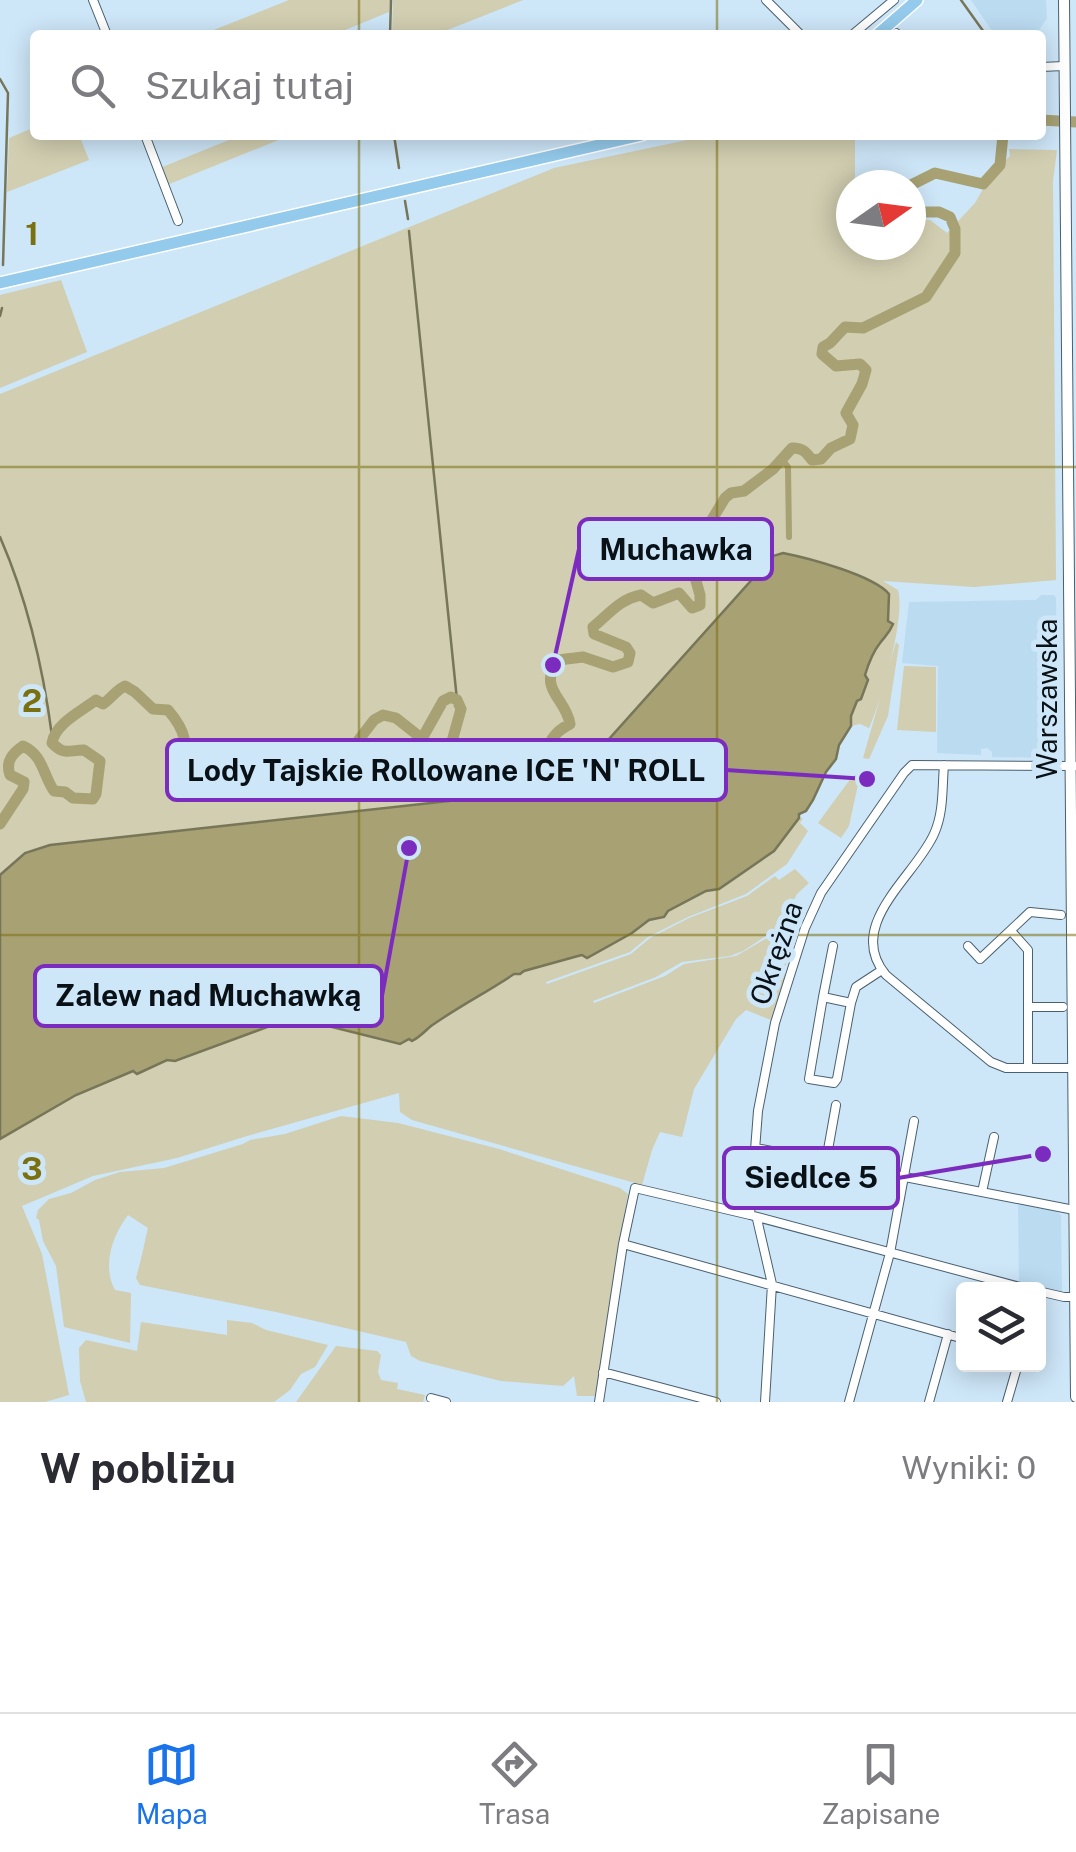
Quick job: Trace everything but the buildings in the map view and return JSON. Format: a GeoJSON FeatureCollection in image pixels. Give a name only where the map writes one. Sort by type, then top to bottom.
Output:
{"type":"FeatureCollection","features":[{"type":"Feature","properties":{"kind":"main road"},"geometry":{"type":"LineString","coordinates":[[883,30],[917,0]]}},
{"type":"Feature","properties":{"kind":"main road","name":"Warszawska"},"geometry":{"type":"LineString","coordinates":[[1064,0],[1073,610],[1076,1397]]}},
{"type":"Feature","properties":{"kind":"main road"},"geometry":{"type":"LineString","coordinates":[[0,283],[620,140]]}},
{"type":"Feature","properties":{"kind":"street"},"geometry":{"type":"LineString","coordinates":[[93,0],[105,30]]}},
{"type":"Feature","properties":{"kind":"street"},"geometry":{"type":"LineString","coordinates":[[766,0],[795,30]]}},
{"type":"Feature","properties":{"kind":"street"},"geometry":{"type":"LineString","coordinates":[[858,30],[894,0]]}},
{"type":"Feature","properties":{"kind":"street"},"geometry":{"type":"LineString","coordinates":[[1046,68],[1064,66]]}},
{"type":"Feature","properties":{"kind":"street"},"geometry":{"type":"LineString","coordinates":[[148,140],[178,220]]}},
{"type":"Feature","properties":{"kind":"street","name":"Okrężna"},"geometry":{"type":"LineString","coordinates":[[765,1402],[772,1284],[753,1217],[758,1110],[775,1023],[814,908],[834,872],[912,765],[1073,766]]}},
{"type":"Feature","properties":{"kind":"street"},"geometry":{"type":"LineString","coordinates":[[944,765],[941,810],[934,834],[883,908],[874,928],[874,951],[882,970],[991,1062],[1006,1068],[1072,1068]]}},
{"type":"Feature","properties":{"kind":"street"},"geometry":{"type":"LineString","coordinates":[[968,946],[980,958],[1030,912],[1061,915]]}},
{"type":"Feature","properties":{"kind":"street"},"geometry":{"type":"LineString","coordinates":[[1011,930],[1028,950],[1028,1068]]}},
{"type":"Feature","properties":{"kind":"street"},"geometry":{"type":"LineString","coordinates":[[833,946],[808,1079],[834,1082],[856,987],[882,970]]}},
{"type":"Feature","properties":{"kind":"street"},"geometry":{"type":"LineString","coordinates":[[824,998],[850,1003]]}},
{"type":"Feature","properties":{"kind":"street"},"geometry":{"type":"LineString","coordinates":[[1028,1007],[1063,1006]]}},
{"type":"Feature","properties":{"kind":"street"},"geometry":{"type":"LineString","coordinates":[[826,1161],[836,1105]]}},
{"type":"Feature","properties":{"kind":"street"},"geometry":{"type":"LineString","coordinates":[[849,1402],[890,1254],[914,1122]]}},
{"type":"Feature","properties":{"kind":"street"},"geometry":{"type":"LineString","coordinates":[[982,1192],[994,1136]]}},
{"type":"Feature","properties":{"kind":"street"},"geometry":{"type":"LineString","coordinates":[[756,1148],[1075,1213]]}},
{"type":"Feature","properties":{"kind":"street"},"geometry":{"type":"LineString","coordinates":[[599,1402],[634,1188],[1003,1282]]}},
{"type":"Feature","properties":{"kind":"street"},"geometry":{"type":"LineString","coordinates":[[623,1244],[956,1336]]}},
{"type":"Feature","properties":{"kind":"street"},"geometry":{"type":"LineString","coordinates":[[1046,1293],[1075,1297]]}},
{"type":"Feature","properties":{"kind":"street"},"geometry":{"type":"LineString","coordinates":[[929,1402],[948,1334]]}},
{"type":"Feature","properties":{"kind":"street"},"geometry":{"type":"LineString","coordinates":[[603,1372],[716,1402]]}},
{"type":"Feature","properties":{"kind":"street"},"geometry":{"type":"LineString","coordinates":[[1007,1402],[1016,1372]]}},
{"type":"Feature","properties":{"kind":"street"},"geometry":{"type":"LineString","coordinates":[[431,1398],[446,1402]]}},
{"type":"Feature","properties":{"kind":"shaded area"},"geometry":{"type":"Polygon","coordinates":[[[289,0],[390,0],[389,12],[345,30],[214,30],[289,0]]]}},
{"type":"Feature","properties":{"kind":"shaded area"},"geometry":{"type":"Polygon","coordinates":[[[393,0],[523,0],[448,30],[392,30],[393,0]]]}},
{"type":"Feature","properties":{"kind":"shaded area"},"geometry":{"type":"Polygon","coordinates":[[[971,0],[1046,0],[1047,18],[1039,30],[992,30],[971,0]]]}},
{"type":"Feature","properties":{"kind":"shaded area"},"geometry":{"type":"Polygon","coordinates":[[[30,129],[30,140],[81,140],[89,160],[7,192],[9,138],[30,129]]]}},
{"type":"Feature","properties":{"kind":"shaded area"},"geometry":{"type":"Polygon","coordinates":[[[229,140],[279,140],[167,185],[160,168],[229,140]]]}},
{"type":"Feature","properties":{"kind":"shaded area"},"geometry":{"type":"Polygon","coordinates":[[[687,140],[855,140],[855,170],[836,170],[836,260],[926,260],[926,219],[947,233],[1010,156],[1009,149],[1057,150],[1053,181],[1056,580],[974,587],[883,581],[898,590],[899,619],[886,680],[869,728],[851,726],[852,718],[870,659],[893,624],[888,621],[889,594],[869,579],[791,555],[773,556],[583,768],[557,785],[531,792],[25,853],[0,875],[0,394],[554,168],[687,140]]]}},
{"type":"Feature","properties":{"kind":"shaded area"},"geometry":{"type":"Polygon","coordinates":[[[61,280],[87,352],[0,388],[0,295],[61,280]]]}},
{"type":"Feature","properties":{"kind":"shaded area"},"geometry":{"type":"Polygon","coordinates":[[[783,553],[839,568],[881,587],[889,594],[888,621],[893,624],[871,659],[865,675],[868,680],[836,759],[806,811],[799,814],[774,851],[719,889],[706,891],[664,917],[649,920],[587,958],[582,955],[514,974],[412,1041],[400,1044],[300,1019],[286,1020],[137,1074],[133,1071],[76,1095],[0,1139],[0,875],[25,853],[50,845],[531,792],[557,785],[583,768],[773,556],[783,553]]]}},
{"type":"Feature","properties":{"kind":"shaded area"},"geometry":{"type":"Polygon","coordinates":[[[1041,595],[1056,598],[1058,758],[992,757],[987,748],[981,749],[981,755],[937,753],[938,666],[902,663],[909,602],[1036,600],[1041,595]]]}},
{"type":"Feature","properties":{"kind":"shaded area"},"geometry":{"type":"Polygon","coordinates":[[[896,642],[899,645],[888,716],[869,759],[863,758],[896,642]]]}},
{"type":"Feature","properties":{"kind":"shaded area"},"geometry":{"type":"Polygon","coordinates":[[[904,666],[936,667],[936,732],[897,730],[904,666]]]}},
{"type":"Feature","properties":{"kind":"shaded area"},"geometry":{"type":"Polygon","coordinates":[[[861,771],[849,826],[841,838],[818,823],[851,778],[861,771]]]}},
{"type":"Feature","properties":{"kind":"shaded area"},"geometry":{"type":"Polygon","coordinates":[[[799,818],[803,818],[800,823],[808,831],[787,864],[746,894],[648,937],[630,952],[546,982],[631,954],[650,938],[747,896],[775,876],[779,880],[795,869],[809,883],[797,894],[781,926],[743,951],[682,962],[656,977],[593,1001],[665,976],[684,964],[736,956],[774,934],[794,938],[783,974],[786,979],[771,1020],[746,1010],[736,1019],[694,1089],[682,1137],[660,1132],[642,1185],[412,1120],[400,1112],[399,1093],[177,1158],[93,1176],[22,1206],[42,1254],[69,1395],[45,1402],[0,1402],[0,1139],[76,1095],[133,1071],[175,1061],[286,1020],[300,1019],[400,1044],[514,974],[594,954],[649,920],[663,917],[667,911],[706,891],[719,889],[774,851],[799,818]]]}},
{"type":"Feature","properties":{"kind":"shaded area"},"geometry":{"type":"Polygon","coordinates":[[[341,1116],[398,1123],[499,1149],[620,1188],[628,1194],[595,1396],[577,1396],[574,1376],[563,1386],[501,1381],[420,1361],[411,1356],[406,1342],[140,1285],[136,1278],[148,1228],[128,1215],[113,1242],[109,1271],[115,1290],[131,1293],[130,1343],[64,1327],[56,1266],[36,1218],[49,1199],[120,1172],[164,1168],[341,1116]]]}},
{"type":"Feature","properties":{"kind":"shaded area"},"geometry":{"type":"Polygon","coordinates":[[[1018,1203],[1052,1209],[1061,1215],[1062,1294],[1046,1290],[1046,1282],[1019,1282],[1018,1203]]]}},
{"type":"Feature","properties":{"kind":"shaded area"},"geometry":{"type":"Polygon","coordinates":[[[227,1320],[252,1323],[328,1345],[315,1367],[301,1374],[290,1390],[274,1402],[86,1402],[80,1381],[79,1348],[86,1340],[137,1351],[141,1322],[227,1335],[227,1320]]]}},
{"type":"Feature","properties":{"kind":"shaded area"},"geometry":{"type":"Polygon","coordinates":[[[336,1346],[377,1351],[381,1355],[381,1380],[398,1383],[397,1389],[425,1395],[423,1402],[296,1402],[336,1346]]]}},
{"type":"Feature","properties":{"kind":"waterway"},"geometry":{"type":"LineString","coordinates":[[390,30],[391,0]]}},
{"type":"Feature","properties":{"kind":"waterway"},"geometry":{"type":"LineString","coordinates":[[961,0],[982,30]]}},
{"type":"Feature","properties":{"kind":"waterway"},"geometry":{"type":"LineString","coordinates":[[0,79],[8,93],[3,265]]}},
{"type":"Feature","properties":{"kind":"waterway"},"geometry":{"type":"LineString","coordinates":[[1046,120],[1076,122]]}},
{"type":"Feature","properties":{"kind":"waterway"},"geometry":{"type":"LineString","coordinates":[[395,140],[399,168]]}},
{"type":"Feature","properties":{"kind":"waterway"},"geometry":{"type":"LineString","coordinates":[[926,178],[935,173],[983,184],[1000,165],[1002,140]]}},
{"type":"Feature","properties":{"kind":"waterway"},"geometry":{"type":"LineString","coordinates":[[405,201],[408,219]]}},
{"type":"Feature","properties":{"kind":"waterway"},"geometry":{"type":"LineString","coordinates":[[0,824],[23,789],[24,782],[10,775],[9,766],[13,755],[23,746],[39,760],[54,791],[73,798],[93,799],[100,761],[84,750],[64,751],[52,743],[69,719],[96,700],[103,704],[125,686],[153,709],[168,710],[178,723],[184,738],[178,780],[186,790],[200,788],[256,763],[282,776],[286,787],[313,779],[344,759],[374,720],[383,715],[396,718],[420,737],[443,701],[451,697],[461,709],[451,745],[465,753],[508,746],[515,753],[536,759],[558,732],[570,724],[550,679],[558,660],[583,657],[613,667],[628,662],[630,653],[626,647],[594,634],[593,627],[621,603],[641,595],[653,603],[679,593],[692,608],[700,605],[685,542],[705,531],[725,498],[744,491],[792,448],[804,451],[812,460],[821,459],[831,448],[850,439],[853,425],[846,413],[866,370],[860,364],[836,366],[822,354],[823,347],[845,327],[863,328],[926,297],[955,253],[955,229],[950,217],[926,212]]}},
{"type":"Feature","properties":{"kind":"waterway"},"geometry":{"type":"LineString","coordinates":[[409,231],[457,700]]}},
{"type":"Feature","properties":{"kind":"waterway"},"geometry":{"type":"LineString","coordinates":[[0,316],[2,308]]}},
{"type":"Feature","properties":{"kind":"waterway"},"geometry":{"type":"LineString","coordinates":[[782,459],[788,467],[789,537]]}},
{"type":"Feature","properties":{"kind":"waterway"},"geometry":{"type":"LineString","coordinates":[[0,537],[33,635],[52,736]]}},
{"type":"Feature","properties":{"kind":"place","name":"Muchawka"},"geometry":{"type":"Point","coordinates":[553,665]}},
{"type":"Feature","properties":{"kind":"place","name":"Lody Tajskie Rollowane ICE 'N' ROLL"},"geometry":{"type":"Point","coordinates":[867,779]}},
{"type":"Feature","properties":{"kind":"place","name":"Zalew nad Muchawką"},"geometry":{"type":"Point","coordinates":[409,848]}},
{"type":"Feature","properties":{"kind":"place","name":"Siedlce 5"},"geometry":{"type":"Point","coordinates":[1043,1154]}}]}
